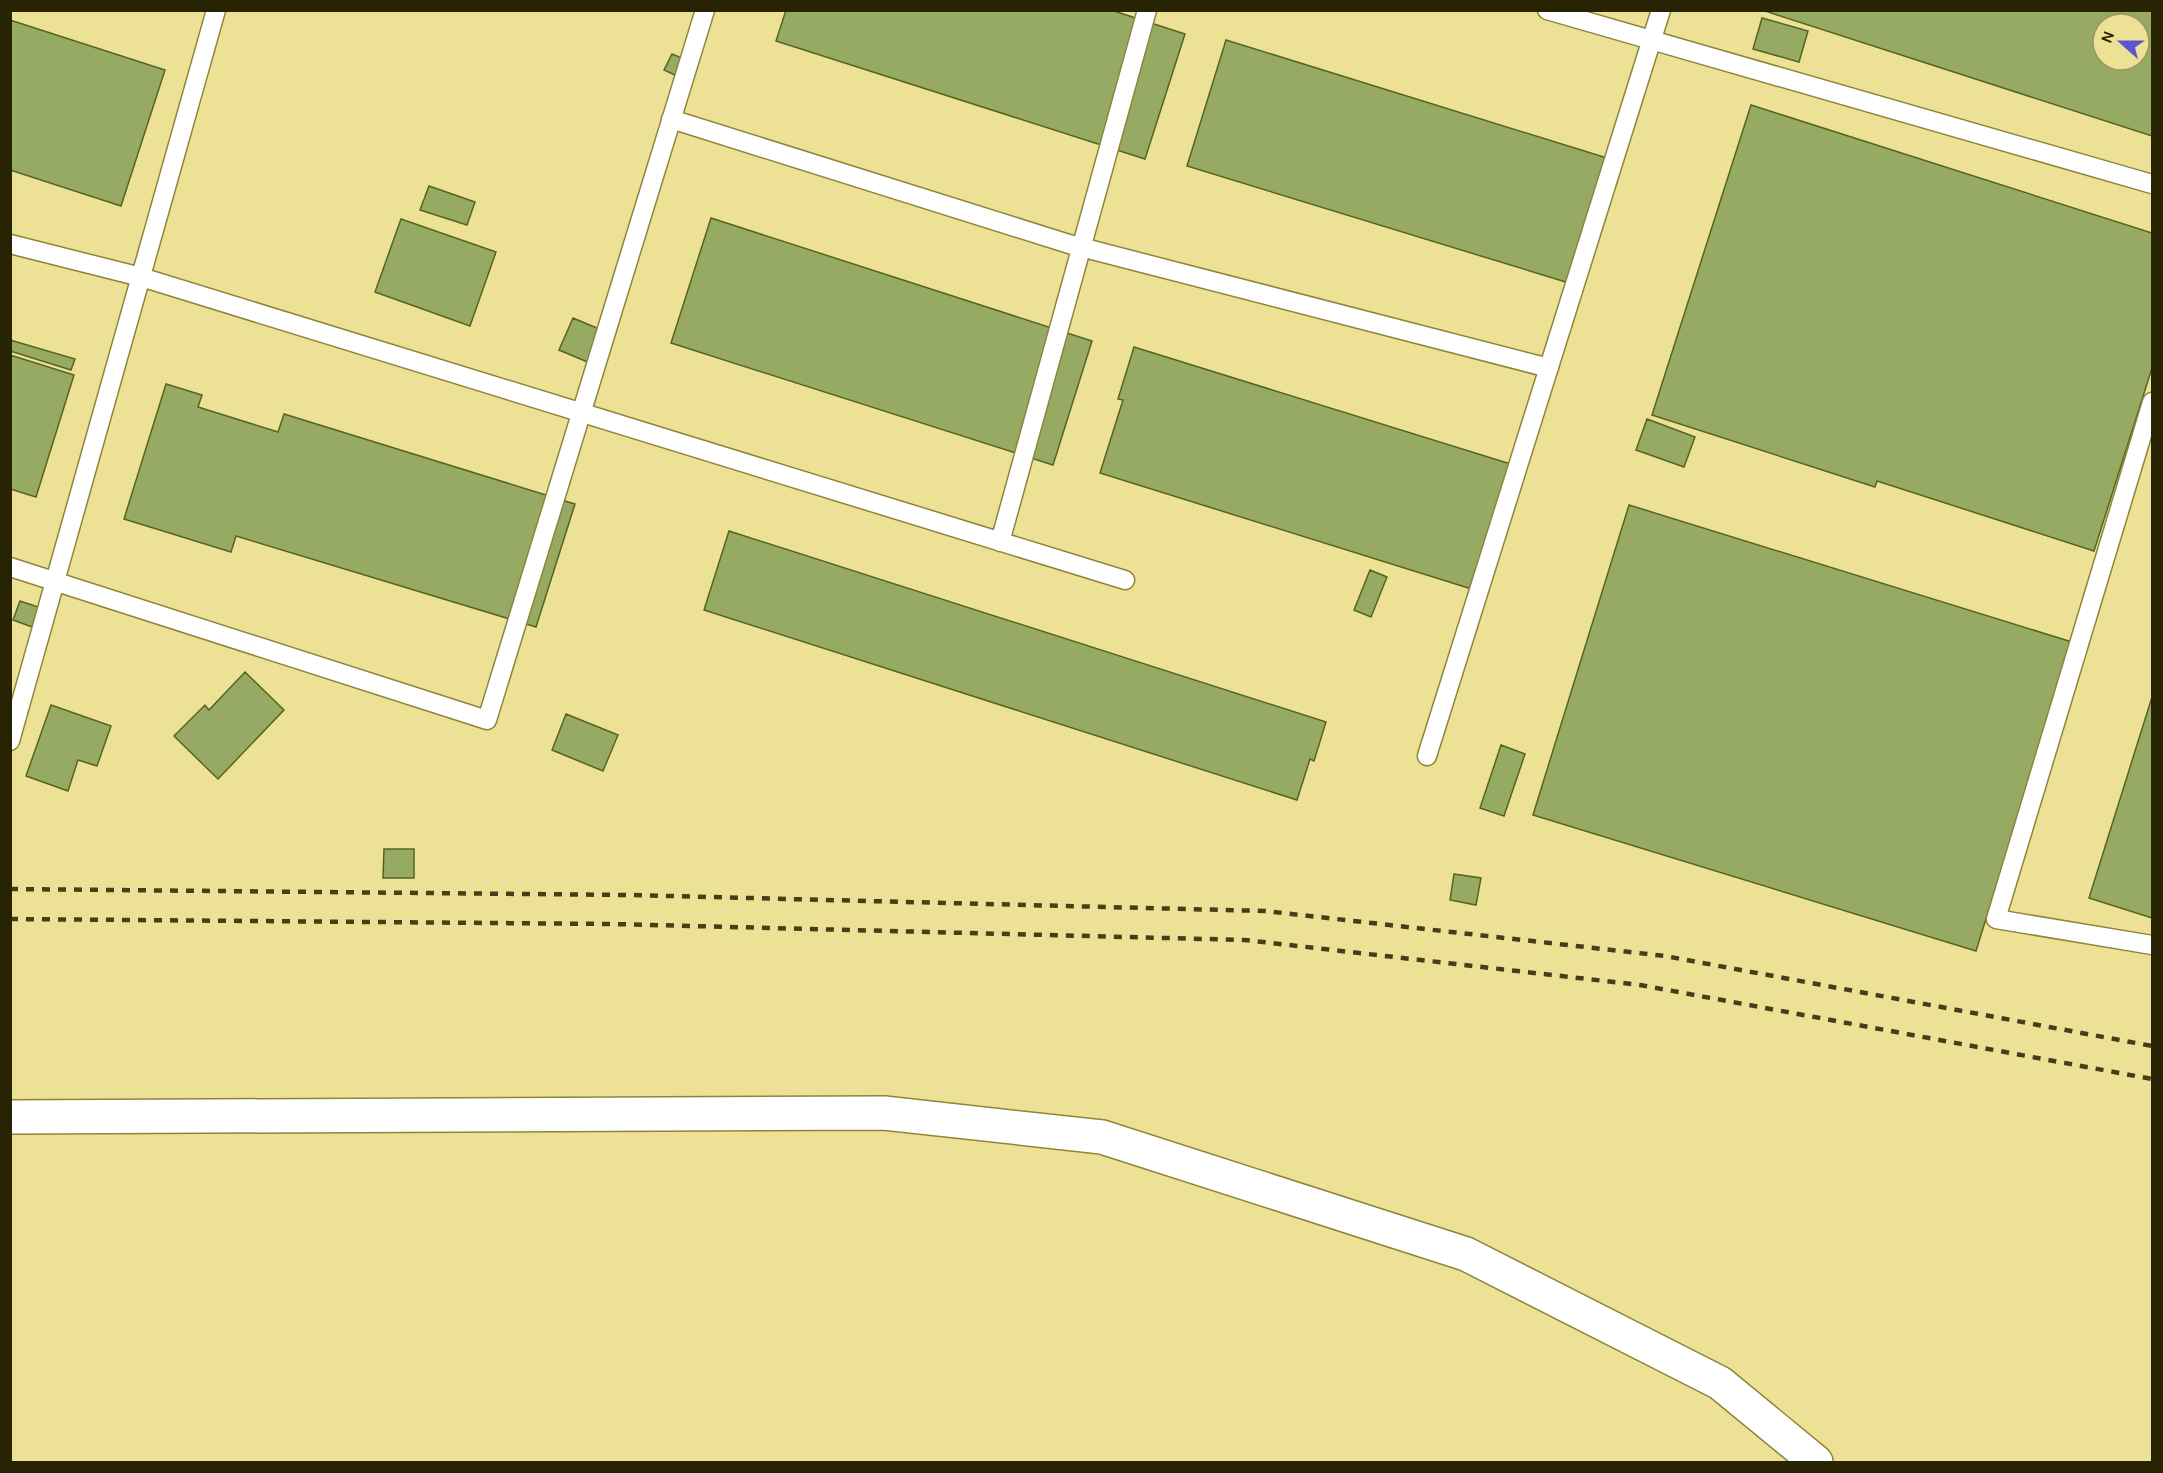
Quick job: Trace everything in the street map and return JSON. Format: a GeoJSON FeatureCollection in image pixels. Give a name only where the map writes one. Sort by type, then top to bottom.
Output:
{"type":"FeatureCollection","features":[{"type":"Feature","properties":{"kind":"street"},"geometry":{"type":"LineString","coordinates":[[10,1117],[884,1113],[1102,1137],[1466,1254],[1720,1383],[1816,1462]]}},
{"type":"Feature","properties":{"kind":"lane"},"geometry":{"type":"LineString","coordinates":[[10,741],[216,10]]}},
{"type":"Feature","properties":{"kind":"lane"},"geometry":{"type":"LineString","coordinates":[[10,567],[487,720],[705,10]]}},
{"type":"Feature","properties":{"kind":"lane"},"geometry":{"type":"LineString","coordinates":[[1000,542],[1148,10]]}},
{"type":"Feature","properties":{"kind":"lane"},"geometry":{"type":"LineString","coordinates":[[1547,10],[2152,184]]}},
{"type":"Feature","properties":{"kind":"lane"},"geometry":{"type":"LineString","coordinates":[[1427,756],[1661,10]]}},
{"type":"Feature","properties":{"kind":"lane"},"geometry":{"type":"LineString","coordinates":[[671,119],[1082,248],[1549,368]]}},
{"type":"Feature","properties":{"kind":"lane"},"geometry":{"type":"LineString","coordinates":[[10,244],[141,277],[1125,580]]}},
{"type":"Feature","properties":{"kind":"lane"},"geometry":{"type":"LineString","coordinates":[[2152,402],[1996,919],[2152,945]]}},
{"type":"Feature","properties":{"kind":"building"},"geometry":{"type":"Polygon","coordinates":[[[786,10],[1111,10],[1185,34],[1145,159],[776,41],[786,10]]]}},
{"type":"Feature","properties":{"kind":"building"},"geometry":{"type":"Polygon","coordinates":[[[1765,10],[2152,10],[2152,136],[1765,11],[1765,10]]]}},
{"type":"Feature","properties":{"kind":"building"},"geometry":{"type":"Polygon","coordinates":[[[1762,18],[1808,31],[1799,62],[1753,49],[1762,18]]]}},
{"type":"Feature","properties":{"kind":"building"},"geometry":{"type":"Polygon","coordinates":[[[10,20],[165,70],[121,206],[10,170],[10,20]]]}},
{"type":"Feature","properties":{"kind":"building"},"geometry":{"type":"Polygon","coordinates":[[[1226,40],[1607,158],[1569,283],[1187,166],[1226,40]]]}},
{"type":"Feature","properties":{"kind":"building"},"geometry":{"type":"Polygon","coordinates":[[[672,54],[691,62],[683,79],[664,70],[672,54]]]}},
{"type":"Feature","properties":{"kind":"building"},"geometry":{"type":"Polygon","coordinates":[[[1751,105],[2152,233],[2152,368],[2094,551],[1877,481],[1875,487],[1652,415],[1751,105]]]}},
{"type":"Feature","properties":{"kind":"building"},"geometry":{"type":"Polygon","coordinates":[[[429,186],[475,202],[467,225],[420,210],[429,186]]]}},
{"type":"Feature","properties":{"kind":"building"},"geometry":{"type":"Polygon","coordinates":[[[711,218],[1092,341],[1053,465],[671,343],[711,218]]]}},
{"type":"Feature","properties":{"kind":"building"},"geometry":{"type":"Polygon","coordinates":[[[401,219],[496,252],[470,326],[375,292],[401,219]]]}},
{"type":"Feature","properties":{"kind":"building"},"geometry":{"type":"Polygon","coordinates":[[[573,318],[611,334],[597,366],[559,350],[573,318]]]}},
{"type":"Feature","properties":{"kind":"building"},"geometry":{"type":"Polygon","coordinates":[[[10,340],[75,359],[71,370],[10,351],[10,340]]]}},
{"type":"Feature","properties":{"kind":"building"},"geometry":{"type":"Polygon","coordinates":[[[1134,347],[1517,466],[1478,591],[1100,473],[1123,400],[1118,399],[1134,347]]]}},
{"type":"Feature","properties":{"kind":"building"},"geometry":{"type":"Polygon","coordinates":[[[10,355],[74,375],[36,497],[10,489],[10,355]]]}},
{"type":"Feature","properties":{"kind":"building"},"geometry":{"type":"Polygon","coordinates":[[[166,384],[202,395],[198,407],[278,432],[284,414],[575,504],[536,627],[236,536],[231,552],[124,519],[166,384]]]}},
{"type":"Feature","properties":{"kind":"building"},"geometry":{"type":"Polygon","coordinates":[[[1647,419],[1695,437],[1684,467],[1636,450],[1647,419]]]}},
{"type":"Feature","properties":{"kind":"building"},"geometry":{"type":"Polygon","coordinates":[[[1629,505],[2072,642],[1976,951],[1533,815],[1629,505]]]}},
{"type":"Feature","properties":{"kind":"building"},"geometry":{"type":"Polygon","coordinates":[[[729,531],[1326,722],[1314,761],[1310,759],[1297,800],[704,610],[729,531]]]}},
{"type":"Feature","properties":{"kind":"building"},"geometry":{"type":"Polygon","coordinates":[[[1370,570],[1387,577],[1371,617],[1354,610],[1370,570]]]}},
{"type":"Feature","properties":{"kind":"building"},"geometry":{"type":"Polygon","coordinates":[[[20,601],[38,607],[32,627],[13,620],[20,601]]]}},
{"type":"Feature","properties":{"kind":"building"},"geometry":{"type":"Polygon","coordinates":[[[245,672],[284,710],[218,779],[174,736],[205,705],[209,710],[245,672]]]}},
{"type":"Feature","properties":{"kind":"building"},"geometry":{"type":"Polygon","coordinates":[[[2152,697],[2152,918],[2089,898],[2152,697]]]}},
{"type":"Feature","properties":{"kind":"building"},"geometry":{"type":"Polygon","coordinates":[[[51,705],[111,726],[97,766],[78,760],[68,791],[26,776],[51,705]]]}},
{"type":"Feature","properties":{"kind":"building"},"geometry":{"type":"Polygon","coordinates":[[[566,714],[618,735],[603,771],[552,750],[566,714]]]}},
{"type":"Feature","properties":{"kind":"building"},"geometry":{"type":"Polygon","coordinates":[[[1501,745],[1525,754],[1504,816],[1480,808],[1501,745]]]}},
{"type":"Feature","properties":{"kind":"building"},"geometry":{"type":"Polygon","coordinates":[[[384,849],[414,849],[414,878],[383,878],[384,849]]]}},
{"type":"Feature","properties":{"kind":"building"},"geometry":{"type":"Polygon","coordinates":[[[1454,874],[1481,878],[1476,905],[1450,900],[1454,874]]]}},
{"type":"Feature","properties":{"kind":"railway"},"geometry":{"type":"LineString","coordinates":[[10,889],[630,895],[1265,911],[1665,956],[2152,1046]]}},
{"type":"Feature","properties":{"kind":"railway"},"geometry":{"type":"LineString","coordinates":[[10,919],[613,924],[1245,940],[1640,985],[2152,1079]]}}]}
